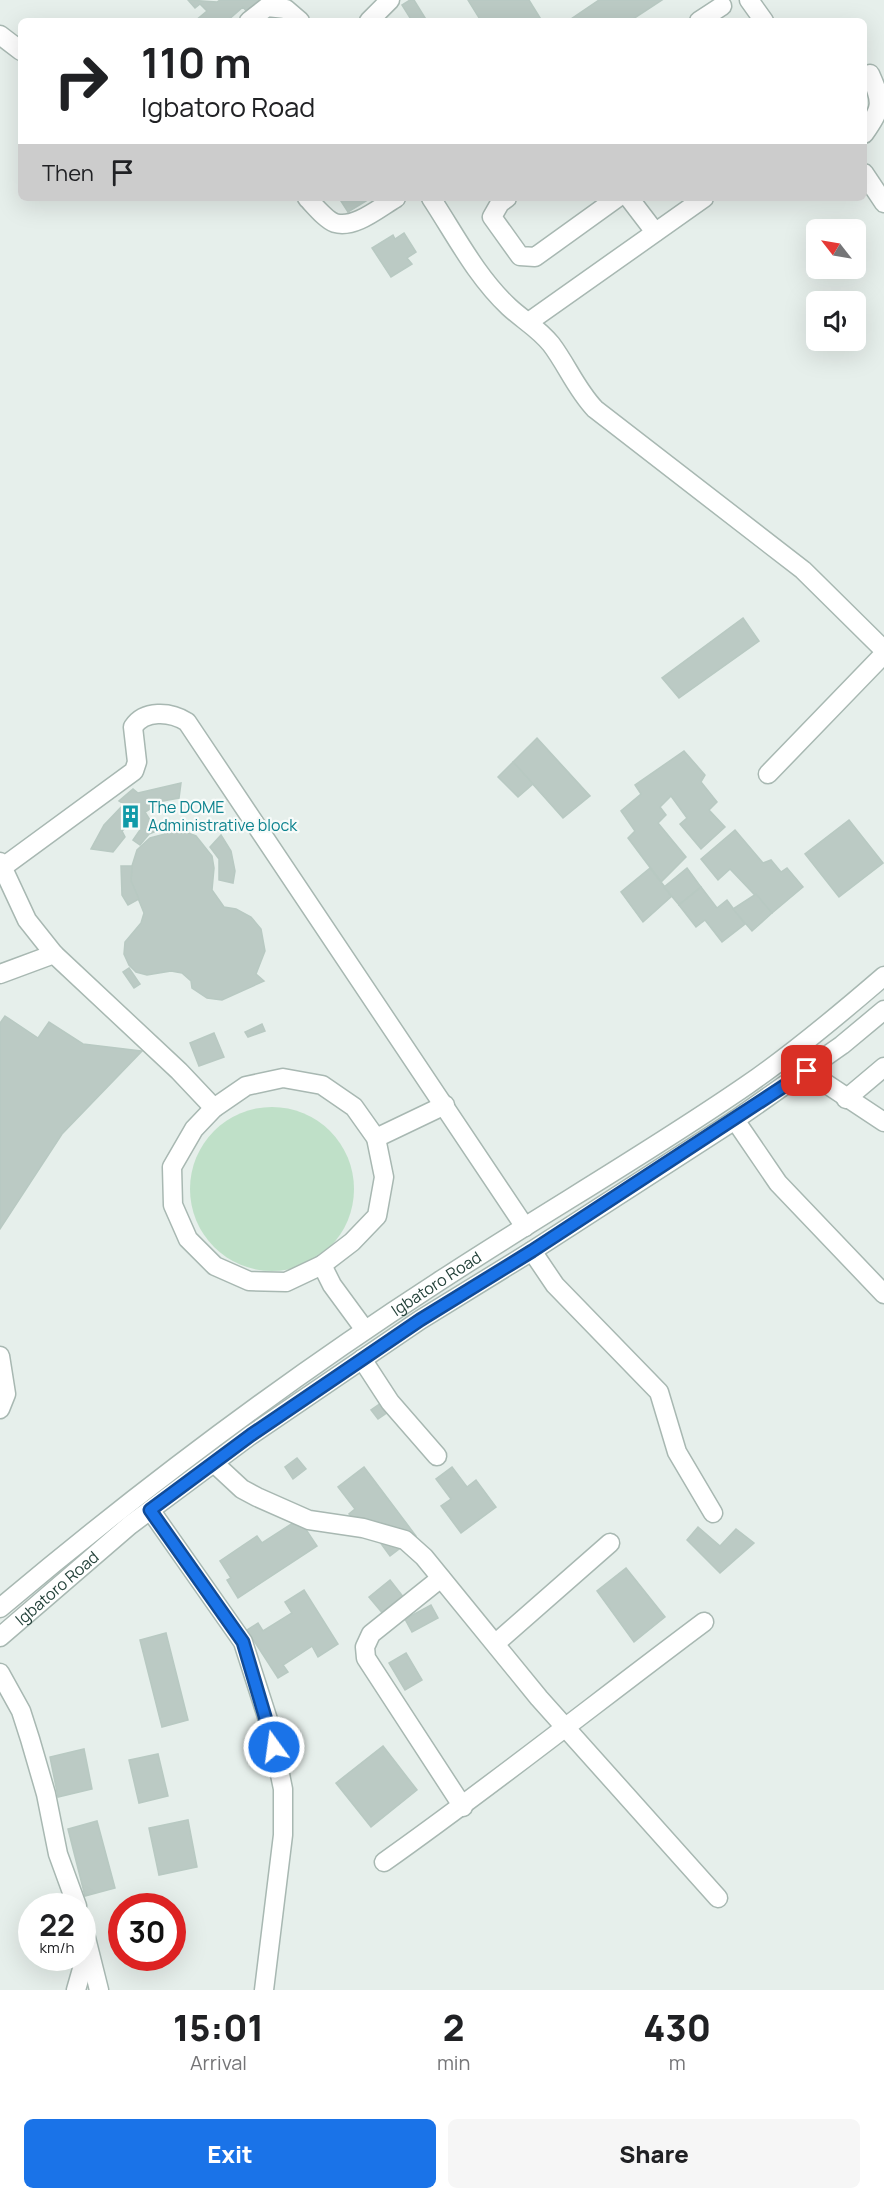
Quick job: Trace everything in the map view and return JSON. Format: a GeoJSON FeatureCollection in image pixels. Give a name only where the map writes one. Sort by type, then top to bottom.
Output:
{"type":"FeatureCollection","features":[{"type":"Feature","properties":{"kind":"street"},"geometry":{"type":"LineString","coordinates":[[372,18],[390,0]]}},
{"type":"Feature","properties":{"kind":"street"},"geometry":{"type":"LineString","coordinates":[[749,0],[762,18]]}},
{"type":"Feature","properties":{"kind":"street"},"geometry":{"type":"LineString","coordinates":[[704,18],[722,6]]}},
{"type":"Feature","properties":{"kind":"street"},"geometry":{"type":"LineString","coordinates":[[253,18],[267,7],[286,9],[296,18]]}},
{"type":"Feature","properties":{"kind":"street"},"geometry":{"type":"LineString","coordinates":[[0,35],[18,49]]}},
{"type":"Feature","properties":{"kind":"street"},"geometry":{"type":"LineString","coordinates":[[867,130],[878,113],[880,97],[870,74]]}},
{"type":"Feature","properties":{"kind":"street"},"geometry":{"type":"LineString","coordinates":[[867,178],[884,203]]}},
{"type":"Feature","properties":{"kind":"street"},"geometry":{"type":"LineString","coordinates":[[310,201],[334,223],[346,224],[357,221],[391,201]]}},
{"type":"Feature","properties":{"kind":"street"},"geometry":{"type":"LineString","coordinates":[[435,201],[473,266],[510,308],[530,321],[551,344],[582,395],[595,409],[803,570],[884,652],[768,774]]}},
{"type":"Feature","properties":{"kind":"street"},"geometry":{"type":"LineString","coordinates":[[503,201],[492,217],[520,256],[536,257],[613,201]]}},
{"type":"Feature","properties":{"kind":"street"},"geometry":{"type":"LineString","coordinates":[[631,201],[655,232]]}},
{"type":"Feature","properties":{"kind":"street"},"geometry":{"type":"LineString","coordinates":[[530,321],[700,201]]}},
{"type":"Feature","properties":{"kind":"street"},"geometry":{"type":"LineString","coordinates":[[213,1108],[179,1071],[54,954],[27,920],[2,865],[134,771],[136,762],[133,727],[139,718],[147,714],[179,717],[187,722],[525,1227]]}},
{"type":"Feature","properties":{"kind":"street"},"geometry":{"type":"LineString","coordinates":[[0,974],[54,954]]}},
{"type":"Feature","properties":{"kind":"street","name":"Igbatoro Road"},"geometry":{"type":"LineString","coordinates":[[0,1608],[153,1482],[240,1418],[365,1330],[747,1085],[884,976]]}},
{"type":"Feature","properties":{"kind":"street","name":"Igbatoro Road"},"geometry":{"type":"LineString","coordinates":[[0,1637],[150,1510],[251,1435],[420,1320],[735,1120],[807,1071],[884,1011]]}},
{"type":"Feature","properties":{"kind":"street"},"geometry":{"type":"LineString","coordinates":[[846,1099],[884,1067]]}},
{"type":"Feature","properties":{"kind":"street"},"geometry":{"type":"LineString","coordinates":[[807,1071],[846,1099],[884,1122]]}},
{"type":"Feature","properties":{"kind":"street"},"geometry":{"type":"LineString","coordinates":[[284,1078],[322,1085],[354,1107],[376,1138],[384,1177],[377,1216],[352,1242],[322,1265],[286,1282],[249,1281],[214,1266],[188,1239],[173,1205],[172,1167],[194,1129],[213,1108],[246,1086],[284,1078]]}},
{"type":"Feature","properties":{"kind":"street"},"geometry":{"type":"LineString","coordinates":[[376,1138],[445,1105]]}},
{"type":"Feature","properties":{"kind":"street"},"geometry":{"type":"LineString","coordinates":[[735,1120],[778,1182],[884,1294]]}},
{"type":"Feature","properties":{"kind":"street"},"geometry":{"type":"LineString","coordinates":[[532,1251],[555,1285],[659,1392],[677,1452],[713,1513]]}},
{"type":"Feature","properties":{"kind":"street"},"geometry":{"type":"LineString","coordinates":[[322,1265],[332,1285],[365,1330]]}},
{"type":"Feature","properties":{"kind":"street"},"geometry":{"type":"LineString","coordinates":[[0,1356],[6,1394],[0,1409]]}},
{"type":"Feature","properties":{"kind":"street"},"geometry":{"type":"LineString","coordinates":[[362,1359],[390,1402],[437,1456]]}},
{"type":"Feature","properties":{"kind":"street"},"geometry":{"type":"LineString","coordinates":[[240,1418],[251,1435]]}},
{"type":"Feature","properties":{"kind":"street"},"geometry":{"type":"LineString","coordinates":[[214,1463],[242,1489],[309,1520],[363,1528],[405,1540],[441,1578],[564,1726],[718,1898]]}},
{"type":"Feature","properties":{"kind":"street"},"geometry":{"type":"LineString","coordinates":[[150,1510],[243,1642],[270,1726],[283,1789],[283,1835],[264,1990]]}},
{"type":"Feature","properties":{"kind":"street"},"geometry":{"type":"LineString","coordinates":[[496,1643],[610,1543]]}},
{"type":"Feature","properties":{"kind":"street"},"geometry":{"type":"LineString","coordinates":[[441,1578],[371,1634],[364,1647],[366,1658],[463,1807]]}},
{"type":"Feature","properties":{"kind":"street"},"geometry":{"type":"LineString","coordinates":[[384,1862],[463,1807],[564,1726],[704,1622]]}},
{"type":"Feature","properties":{"kind":"street"},"geometry":{"type":"LineString","coordinates":[[0,1673],[9,1687],[27,1730],[46,1794],[58,1854],[72,1893]]}},
{"type":"Feature","properties":{"kind":"street"},"geometry":{"type":"LineString","coordinates":[[75,1990],[81,1971]]}},
{"type":"Feature","properties":{"kind":"street"},"geometry":{"type":"LineString","coordinates":[[94,1971],[99,1990]]}},
{"type":"Feature","properties":{"kind":"green space"},"geometry":{"type":"Polygon","coordinates":[[[272,1107],[288,1108],[304,1113],[330,1131],[348,1157],[353,1173],[353,1205],[348,1221],[330,1247],[304,1265],[288,1270],[272,1271],[256,1270],[240,1265],[214,1247],[196,1221],[191,1205],[190,1189],[191,1173],[196,1157],[214,1131],[240,1113],[256,1108],[272,1107]]]}},
{"type":"Feature","properties":{"kind":"building"},"geometry":{"type":"Polygon","coordinates":[[[188,0],[217,2],[220,0],[260,0],[247,12],[243,7],[230,18],[199,18],[207,11],[200,4],[195,8],[188,0]]]}},
{"type":"Feature","properties":{"kind":"building"},"geometry":{"type":"Polygon","coordinates":[[[414,0],[425,18],[410,18],[402,5],[414,0]]]}},
{"type":"Feature","properties":{"kind":"building"},"geometry":{"type":"Polygon","coordinates":[[[468,0],[529,0],[540,18],[479,18],[468,0]]]}},
{"type":"Feature","properties":{"kind":"building"},"geometry":{"type":"Polygon","coordinates":[[[599,0],[662,0],[635,18],[572,18],[599,0]]]}},
{"type":"Feature","properties":{"kind":"building"},"geometry":{"type":"Polygon","coordinates":[[[341,201],[366,201],[348,212],[341,201]]]}},
{"type":"Feature","properties":{"kind":"building"},"geometry":{"type":"Polygon","coordinates":[[[404,233],[416,252],[407,258],[412,264],[391,277],[372,248],[393,235],[395,239],[404,233]]]}},
{"type":"Feature","properties":{"kind":"building"},"geometry":{"type":"Polygon","coordinates":[[[743,618],[759,641],[679,698],[662,678],[743,618]]]}},
{"type":"Feature","properties":{"kind":"building"},"geometry":{"type":"Polygon","coordinates":[[[537,738],[590,796],[563,818],[513,762],[537,738]]]}},
{"type":"Feature","properties":{"kind":"building"},"geometry":{"type":"Polygon","coordinates":[[[684,751],[705,775],[701,782],[717,802],[709,810],[725,827],[701,849],[680,824],[687,818],[671,796],[660,807],[666,815],[658,823],[686,857],[661,882],[628,838],[635,831],[621,811],[641,794],[635,785],[684,751]]]}},
{"type":"Feature","properties":{"kind":"building"},"geometry":{"type":"Polygon","coordinates":[[[513,762],[533,784],[518,797],[498,777],[513,762]]]}},
{"type":"Feature","properties":{"kind":"building","name":"The DOME Administrative block"},"geometry":{"type":"Polygon","coordinates":[[[181,783],[179,798],[163,801],[145,812],[153,825],[161,824],[164,828],[149,834],[140,845],[133,840],[140,830],[135,820],[122,831],[125,837],[113,852],[91,849],[104,825],[124,804],[119,801],[133,789],[138,793],[181,783]]]}},
{"type":"Feature","properties":{"kind":"building"},"geometry":{"type":"Polygon","coordinates":[[[849,820],[883,863],[839,897],[805,854],[849,820]]]}},
{"type":"Feature","properties":{"kind":"building"},"geometry":{"type":"Polygon","coordinates":[[[180,830],[196,836],[212,856],[214,868],[212,890],[224,907],[236,909],[251,917],[261,929],[265,951],[256,974],[264,981],[222,1000],[207,998],[192,988],[191,981],[182,973],[171,971],[147,975],[136,972],[129,965],[124,954],[125,942],[141,923],[144,913],[131,881],[132,866],[137,850],[150,838],[180,830]]]}},
{"type":"Feature","properties":{"kind":"building"},"geometry":{"type":"Polygon","coordinates":[[[735,830],[763,863],[771,860],[781,872],[787,868],[803,887],[772,913],[730,869],[718,880],[701,859],[735,830]]]}},
{"type":"Feature","properties":{"kind":"building"},"geometry":{"type":"Polygon","coordinates":[[[221,835],[231,851],[235,871],[233,883],[219,880],[219,859],[210,847],[221,835]]]}},
{"type":"Feature","properties":{"kind":"building"},"geometry":{"type":"Polygon","coordinates":[[[121,866],[132,866],[131,881],[139,899],[128,905],[122,895],[121,866]]]}},
{"type":"Feature","properties":{"kind":"building"},"geometry":{"type":"Polygon","coordinates":[[[650,868],[672,896],[643,922],[621,892],[650,868]]]}},
{"type":"Feature","properties":{"kind":"building"},"geometry":{"type":"Polygon","coordinates":[[[687,868],[701,887],[679,905],[664,887],[687,868]]]}},
{"type":"Feature","properties":{"kind":"building"},"geometry":{"type":"Polygon","coordinates":[[[701,887],[717,908],[727,900],[745,924],[722,942],[705,920],[696,927],[679,905],[701,887]]]}},
{"type":"Feature","properties":{"kind":"building"},"geometry":{"type":"Polygon","coordinates":[[[756,894],[772,913],[752,931],[733,909],[756,894]]]}},
{"type":"Feature","properties":{"kind":"building"},"geometry":{"type":"Polygon","coordinates":[[[129,968],[140,984],[134,988],[123,972],[129,968]]]}},
{"type":"Feature","properties":{"kind":"building"},"geometry":{"type":"Polygon","coordinates":[[[5,1016],[38,1038],[49,1022],[83,1044],[142,1051],[62,1134],[0,1229],[0,1023],[5,1016]]]}},
{"type":"Feature","properties":{"kind":"building"},"geometry":{"type":"Polygon","coordinates":[[[262,1024],[265,1031],[248,1037],[245,1032],[262,1024]]]}},
{"type":"Feature","properties":{"kind":"building"},"geometry":{"type":"Polygon","coordinates":[[[214,1033],[224,1057],[199,1066],[190,1043],[214,1033]]]}},
{"type":"Feature","properties":{"kind":"building"},"geometry":{"type":"Polygon","coordinates":[[[381,1403],[388,1412],[378,1419],[371,1410],[381,1403]]]}},
{"type":"Feature","properties":{"kind":"building"},"geometry":{"type":"Polygon","coordinates":[[[297,1458],[306,1469],[293,1479],[285,1467],[297,1458]]]}},
{"type":"Feature","properties":{"kind":"building"},"geometry":{"type":"Polygon","coordinates":[[[364,1467],[416,1536],[390,1556],[369,1527],[362,1532],[349,1514],[355,1509],[338,1487],[364,1467]]]}},
{"type":"Feature","properties":{"kind":"building"},"geometry":{"type":"Polygon","coordinates":[[[452,1467],[467,1487],[476,1480],[496,1507],[461,1533],[441,1506],[451,1499],[436,1479],[452,1467]]]}},
{"type":"Feature","properties":{"kind":"building"},"geometry":{"type":"Polygon","coordinates":[[[299,1519],[317,1546],[238,1598],[227,1580],[231,1578],[220,1561],[257,1536],[262,1543],[299,1519]]]}},
{"type":"Feature","properties":{"kind":"building"},"geometry":{"type":"Polygon","coordinates":[[[698,1527],[720,1546],[736,1529],[754,1543],[720,1573],[687,1540],[698,1527]]]}},
{"type":"Feature","properties":{"kind":"building"},"geometry":{"type":"Polygon","coordinates":[[[626,1568],[665,1617],[634,1642],[597,1591],[626,1568]]]}},
{"type":"Feature","properties":{"kind":"building"},"geometry":{"type":"Polygon","coordinates":[[[390,1580],[404,1598],[384,1615],[369,1597],[390,1580]]]}},
{"type":"Feature","properties":{"kind":"building"},"geometry":{"type":"Polygon","coordinates":[[[304,1590],[338,1644],[318,1657],[312,1646],[283,1665],[288,1672],[278,1678],[247,1630],[258,1623],[263,1631],[292,1613],[285,1602],[304,1590]]]}},
{"type":"Feature","properties":{"kind":"building"},"geometry":{"type":"Polygon","coordinates":[[[431,1605],[438,1618],[412,1632],[405,1619],[431,1605]]]}},
{"type":"Feature","properties":{"kind":"building"},"geometry":{"type":"Polygon","coordinates":[[[166,1633],[188,1720],[162,1727],[140,1640],[166,1633]]]}},
{"type":"Feature","properties":{"kind":"building"},"geometry":{"type":"Polygon","coordinates":[[[406,1653],[422,1680],[405,1690],[389,1663],[406,1653]]]}},
{"type":"Feature","properties":{"kind":"building"},"geometry":{"type":"Polygon","coordinates":[[[383,1746],[417,1790],[371,1827],[336,1783],[383,1746]]]}},
{"type":"Feature","properties":{"kind":"building"},"geometry":{"type":"Polygon","coordinates":[[[84,1749],[92,1789],[58,1797],[50,1757],[84,1749]]]}},
{"type":"Feature","properties":{"kind":"building"},"geometry":{"type":"Polygon","coordinates":[[[158,1754],[168,1796],[139,1803],[129,1760],[158,1754]]]}},
{"type":"Feature","properties":{"kind":"building"},"geometry":{"type":"Polygon","coordinates":[[[188,1820],[197,1867],[159,1875],[149,1828],[188,1820]]]}},
{"type":"Feature","properties":{"kind":"building"},"geometry":{"type":"Polygon","coordinates":[[[97,1821],[115,1888],[96,1893],[84,1893],[68,1829],[97,1821]]]}},
{"type":"Feature","properties":{"kind":"place","name":"The DOME Administrative block"},"geometry":{"type":"Point","coordinates":[130,816]}},
{"type":"Feature","properties":{"kind":"route"},"geometry":{"type":"LineString","coordinates":[[274,1747],[270,1726],[243,1642],[150,1510],[251,1435],[420,1320],[532,1251],[807,1071]]}}]}
